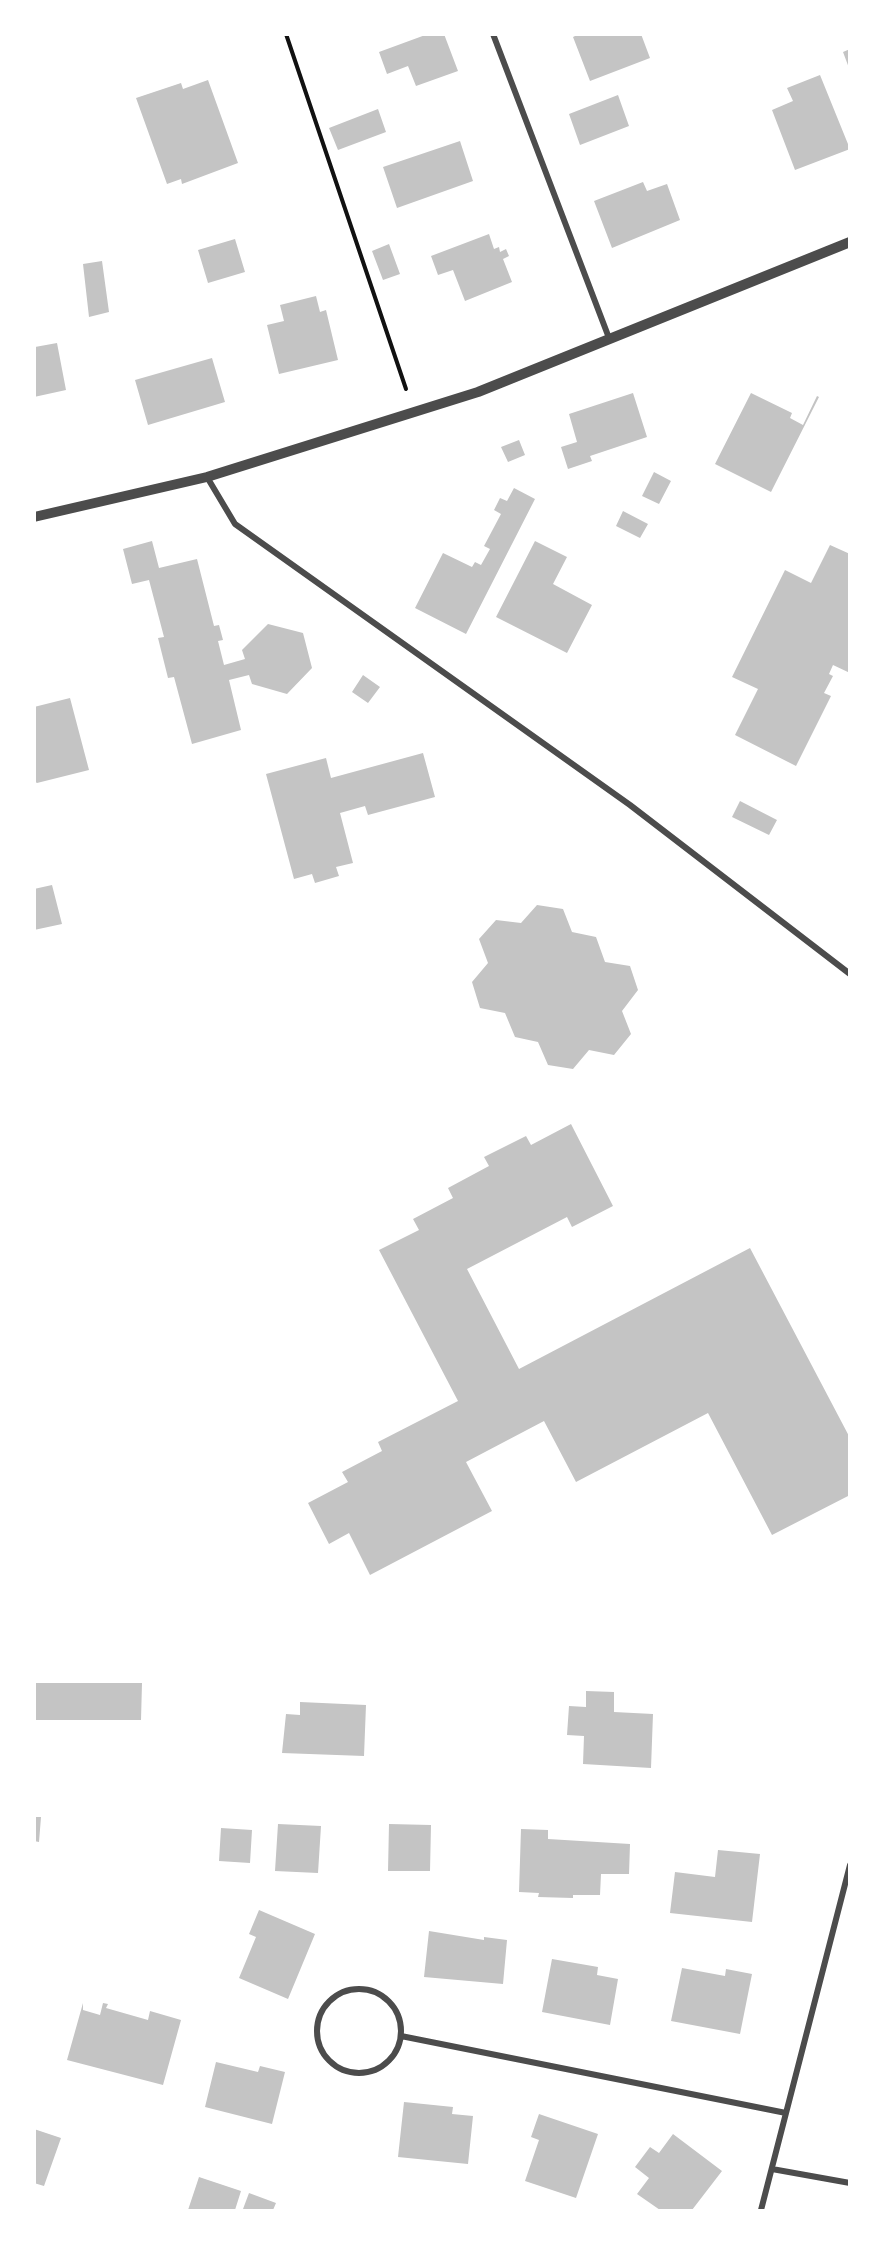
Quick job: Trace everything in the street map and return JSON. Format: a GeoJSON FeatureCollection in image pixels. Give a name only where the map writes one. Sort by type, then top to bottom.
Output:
{"type":"FeatureCollection","features":[{"type":"Feature","properties":{"kind":"street"},"geometry":{"type":"LineString","coordinates":[[493,34],[609,338]]}},
{"type":"Feature","properties":{"kind":"street"},"geometry":{"type":"LineString","coordinates":[[34,517],[207,477],[478,392],[849,242]]}},
{"type":"Feature","properties":{"kind":"street"},"geometry":{"type":"LineString","coordinates":[[207,477],[235,524],[630,805],[849,974]]}},
{"type":"Feature","properties":{"kind":"street"},"geometry":{"type":"LineString","coordinates":[[761,2211],[849,1865]]}},
{"type":"Feature","properties":{"kind":"street"},"geometry":{"type":"LineString","coordinates":[[358,1989],[372,1990],[395,2008],[400,2022],[401,2036],[390,2060],[367,2072],[354,2073],[330,2062],[322,2051],[317,2024],[322,2011],[331,1999],[344,1992],[358,1989]]}},
{"type":"Feature","properties":{"kind":"street"},"geometry":{"type":"LineString","coordinates":[[401,2036],[786,2113]]}},
{"type":"Feature","properties":{"kind":"street"},"geometry":{"type":"LineString","coordinates":[[772,2169],[849,2183]]}},
{"type":"Feature","properties":{"kind":"path"},"geometry":{"type":"LineString","coordinates":[[286,34],[414,412]]}},
{"type":"Feature","properties":{"kind":"building"},"geometry":{"type":"Polygon","coordinates":[[[428,34],[444,34],[458,71],[416,86],[408,66],[387,74],[379,52],[428,34]]]}},
{"type":"Feature","properties":{"kind":"building"},"geometry":{"type":"Polygon","coordinates":[[[579,34],[641,34],[650,58],[590,81],[573,37],[579,34]]]}},
{"type":"Feature","properties":{"kind":"building"},"geometry":{"type":"Polygon","coordinates":[[[850,49],[850,68],[849,68],[843,52],[850,49]]]}},
{"type":"Feature","properties":{"kind":"building"},"geometry":{"type":"Polygon","coordinates":[[[820,75],[850,149],[795,170],[772,110],[793,101],[787,88],[820,75]]]}},
{"type":"Feature","properties":{"kind":"building"},"geometry":{"type":"Polygon","coordinates":[[[208,80],[238,163],[182,184],[181,179],[167,184],[136,98],[181,83],[183,89],[208,80]]]}},
{"type":"Feature","properties":{"kind":"building"},"geometry":{"type":"Polygon","coordinates":[[[618,95],[629,126],[580,145],[569,114],[618,95]]]}},
{"type":"Feature","properties":{"kind":"building"},"geometry":{"type":"Polygon","coordinates":[[[378,109],[386,132],[338,150],[329,128],[378,109]]]}},
{"type":"Feature","properties":{"kind":"building"},"geometry":{"type":"Polygon","coordinates":[[[460,141],[473,181],[397,208],[383,167],[460,141]]]}},
{"type":"Feature","properties":{"kind":"building"},"geometry":{"type":"Polygon","coordinates":[[[643,182],[647,191],[667,184],[680,220],[612,248],[594,201],[643,182]]]}},
{"type":"Feature","properties":{"kind":"building"},"geometry":{"type":"Polygon","coordinates":[[[489,234],[494,249],[499,247],[500,252],[506,249],[509,256],[503,259],[512,282],[465,301],[453,270],[438,275],[431,256],[489,234]]]}},
{"type":"Feature","properties":{"kind":"building"},"geometry":{"type":"Polygon","coordinates":[[[235,239],[245,272],[208,283],[198,250],[235,239]]]}},
{"type":"Feature","properties":{"kind":"building"},"geometry":{"type":"Polygon","coordinates":[[[389,244],[400,274],[383,280],[372,251],[389,244]]]}},
{"type":"Feature","properties":{"kind":"building"},"geometry":{"type":"Polygon","coordinates":[[[102,261],[109,312],[89,317],[83,264],[102,261]]]}},
{"type":"Feature","properties":{"kind":"building"},"geometry":{"type":"Polygon","coordinates":[[[316,296],[320,312],[326,310],[338,360],[279,374],[267,325],[284,321],[280,305],[316,296]]]}},
{"type":"Feature","properties":{"kind":"building"},"geometry":{"type":"Polygon","coordinates":[[[57,343],[66,390],[34,397],[35,347],[57,343]]]}},
{"type":"Feature","properties":{"kind":"building"},"geometry":{"type":"Polygon","coordinates":[[[212,358],[225,402],[148,425],[135,380],[212,358]]]}},
{"type":"Feature","properties":{"kind":"building"},"geometry":{"type":"Polygon","coordinates":[[[633,393],[647,437],[590,456],[592,461],[568,469],[561,447],[577,442],[569,414],[633,393]]]}},
{"type":"Feature","properties":{"kind":"building"},"geometry":{"type":"Polygon","coordinates":[[[751,393],[792,413],[790,418],[803,425],[817,396],[819,397],[771,492],[715,464],[751,393]]]}},
{"type":"Feature","properties":{"kind":"building"},"geometry":{"type":"Polygon","coordinates":[[[519,440],[525,455],[508,462],[501,447],[519,440]]]}},
{"type":"Feature","properties":{"kind":"building"},"geometry":{"type":"Polygon","coordinates":[[[654,472],[671,481],[659,504],[642,496],[654,472]]]}},
{"type":"Feature","properties":{"kind":"building"},"geometry":{"type":"Polygon","coordinates":[[[514,488],[535,499],[466,634],[415,608],[443,553],[472,567],[475,562],[481,565],[490,549],[484,546],[501,514],[494,510],[500,498],[507,501],[514,488]]]}},
{"type":"Feature","properties":{"kind":"building"},"geometry":{"type":"Polygon","coordinates":[[[623,511],[648,524],[640,538],[616,526],[623,511]]]}},
{"type":"Feature","properties":{"kind":"building"},"geometry":{"type":"Polygon","coordinates":[[[152,541],[159,568],[197,559],[214,626],[219,625],[223,640],[218,641],[224,665],[245,659],[242,650],[268,624],[303,633],[312,668],[287,694],[252,684],[249,675],[229,680],[241,730],[192,744],[174,677],[168,678],[158,638],[164,637],[149,580],[132,584],[123,549],[152,541]]]}},
{"type":"Feature","properties":{"kind":"building"},"geometry":{"type":"Polygon","coordinates":[[[535,541],[567,557],[553,584],[592,605],[567,653],[496,617],[535,541]]]}},
{"type":"Feature","properties":{"kind":"building"},"geometry":{"type":"Polygon","coordinates":[[[830,545],[850,554],[850,673],[833,665],[829,674],[833,676],[824,693],[831,696],[796,766],[735,735],[758,689],[732,677],[785,570],[811,583],[830,545]]]}},
{"type":"Feature","properties":{"kind":"building"},"geometry":{"type":"Polygon","coordinates":[[[363,675],[380,687],[368,703],[352,692],[363,675]]]}},
{"type":"Feature","properties":{"kind":"building"},"geometry":{"type":"Polygon","coordinates":[[[70,698],[89,770],[37,783],[34,781],[34,707],[70,698]]]}},
{"type":"Feature","properties":{"kind":"building"},"geometry":{"type":"Polygon","coordinates":[[[423,753],[435,797],[368,815],[365,806],[340,813],[353,863],[336,867],[339,876],[315,883],[312,874],[294,879],[266,774],[326,758],[331,778],[423,753]]]}},
{"type":"Feature","properties":{"kind":"building"},"geometry":{"type":"Polygon","coordinates":[[[740,801],[777,820],[769,835],[732,817],[740,801]]]}},
{"type":"Feature","properties":{"kind":"building"},"geometry":{"type":"Polygon","coordinates":[[[52,885],[62,924],[34,930],[34,889],[52,885]]]}},
{"type":"Feature","properties":{"kind":"building"},"geometry":{"type":"Polygon","coordinates":[[[537,905],[563,909],[572,932],[596,937],[605,962],[630,966],[638,990],[622,1011],[631,1034],[614,1055],[589,1050],[573,1069],[548,1065],[538,1042],[515,1037],[505,1013],[480,1008],[472,982],[488,963],[479,939],[496,920],[521,923],[537,905]]]}},
{"type":"Feature","properties":{"kind":"building"},"geometry":{"type":"Polygon","coordinates":[[[571,1124],[613,1206],[572,1227],[567,1217],[467,1269],[519,1369],[750,1248],[850,1438],[850,1495],[772,1535],[708,1413],[576,1482],[544,1421],[466,1462],[492,1511],[370,1575],[349,1533],[329,1544],[308,1503],[348,1482],[342,1472],[382,1451],[378,1442],[458,1401],[379,1250],[419,1230],[413,1219],[453,1198],[448,1188],[489,1166],[484,1157],[526,1136],[531,1145],[571,1124]]]}},
{"type":"Feature","properties":{"kind":"building"},"geometry":{"type":"Polygon","coordinates":[[[34,1683],[142,1683],[141,1720],[34,1720],[34,1683]]]}},
{"type":"Feature","properties":{"kind":"building"},"geometry":{"type":"Polygon","coordinates":[[[586,1691],[614,1692],[614,1712],[653,1714],[651,1768],[583,1764],[584,1736],[567,1735],[569,1706],[586,1707],[586,1691]]]}},
{"type":"Feature","properties":{"kind":"building"},"geometry":{"type":"Polygon","coordinates":[[[300,1702],[366,1705],[364,1756],[282,1753],[286,1714],[300,1715],[300,1702]]]}},
{"type":"Feature","properties":{"kind":"building"},"geometry":{"type":"Polygon","coordinates":[[[34,1817],[41,1817],[39,1842],[34,1841],[34,1817]]]}},
{"type":"Feature","properties":{"kind":"building"},"geometry":{"type":"Polygon","coordinates":[[[278,1824],[321,1826],[318,1873],[275,1871],[278,1824]]]}},
{"type":"Feature","properties":{"kind":"building"},"geometry":{"type":"Polygon","coordinates":[[[389,1824],[431,1825],[430,1871],[388,1871],[389,1824]]]}},
{"type":"Feature","properties":{"kind":"building"},"geometry":{"type":"Polygon","coordinates":[[[221,1828],[252,1830],[250,1863],[219,1861],[221,1828]]]}},
{"type":"Feature","properties":{"kind":"building"},"geometry":{"type":"Polygon","coordinates":[[[521,1829],[548,1830],[548,1839],[630,1844],[629,1874],[601,1874],[600,1895],[573,1895],[573,1898],[538,1897],[539,1893],[519,1892],[521,1829]]]}},
{"type":"Feature","properties":{"kind":"building"},"geometry":{"type":"Polygon","coordinates":[[[718,1850],[760,1854],[752,1922],[670,1913],[675,1872],[715,1877],[718,1850]]]}},
{"type":"Feature","properties":{"kind":"building"},"geometry":{"type":"Polygon","coordinates":[[[259,1910],[315,1934],[288,1999],[239,1978],[256,1937],[249,1934],[259,1910]]]}},
{"type":"Feature","properties":{"kind":"building"},"geometry":{"type":"Polygon","coordinates":[[[429,1931],[484,1940],[484,1937],[507,1940],[503,1984],[424,1977],[429,1931]]]}},
{"type":"Feature","properties":{"kind":"building"},"geometry":{"type":"Polygon","coordinates":[[[552,1959],[598,1967],[597,1975],[618,1979],[610,2025],[542,2012],[552,1959]]]}},
{"type":"Feature","properties":{"kind":"building"},"geometry":{"type":"Polygon","coordinates":[[[682,1968],[725,1976],[726,1969],[752,1974],[740,2034],[671,2021],[682,1968]]]}},
{"type":"Feature","properties":{"kind":"building"},"geometry":{"type":"Polygon","coordinates":[[[83,2003],[83,2010],[100,2015],[103,2003],[108,2004],[106,2008],[148,2020],[150,2011],[181,2020],[163,2085],[67,2060],[83,2003]]]}},
{"type":"Feature","properties":{"kind":"building"},"geometry":{"type":"Polygon","coordinates":[[[216,2062],[258,2072],[260,2066],[285,2072],[272,2124],[205,2107],[216,2062]]]}},
{"type":"Feature","properties":{"kind":"building"},"geometry":{"type":"Polygon","coordinates":[[[404,2102],[453,2107],[452,2114],[473,2116],[468,2164],[398,2157],[404,2102]]]}},
{"type":"Feature","properties":{"kind":"building"},"geometry":{"type":"Polygon","coordinates":[[[539,2114],[598,2134],[576,2198],[525,2181],[539,2140],[531,2137],[539,2114]]]}},
{"type":"Feature","properties":{"kind":"building"},"geometry":{"type":"Polygon","coordinates":[[[34,2129],[61,2138],[44,2186],[34,2183],[34,2129]]]}},
{"type":"Feature","properties":{"kind":"building"},"geometry":{"type":"Polygon","coordinates":[[[673,2134],[722,2171],[692,2210],[660,2210],[637,2194],[649,2178],[635,2167],[650,2147],[659,2153],[673,2134]]]}},
{"type":"Feature","properties":{"kind":"building"},"geometry":{"type":"Polygon","coordinates":[[[199,2177],[241,2191],[235,2210],[188,2210],[199,2177]]]}},
{"type":"Feature","properties":{"kind":"building"},"geometry":{"type":"Polygon","coordinates":[[[249,2193],[276,2203],[273,2210],[243,2209],[249,2193]]]}}]}
